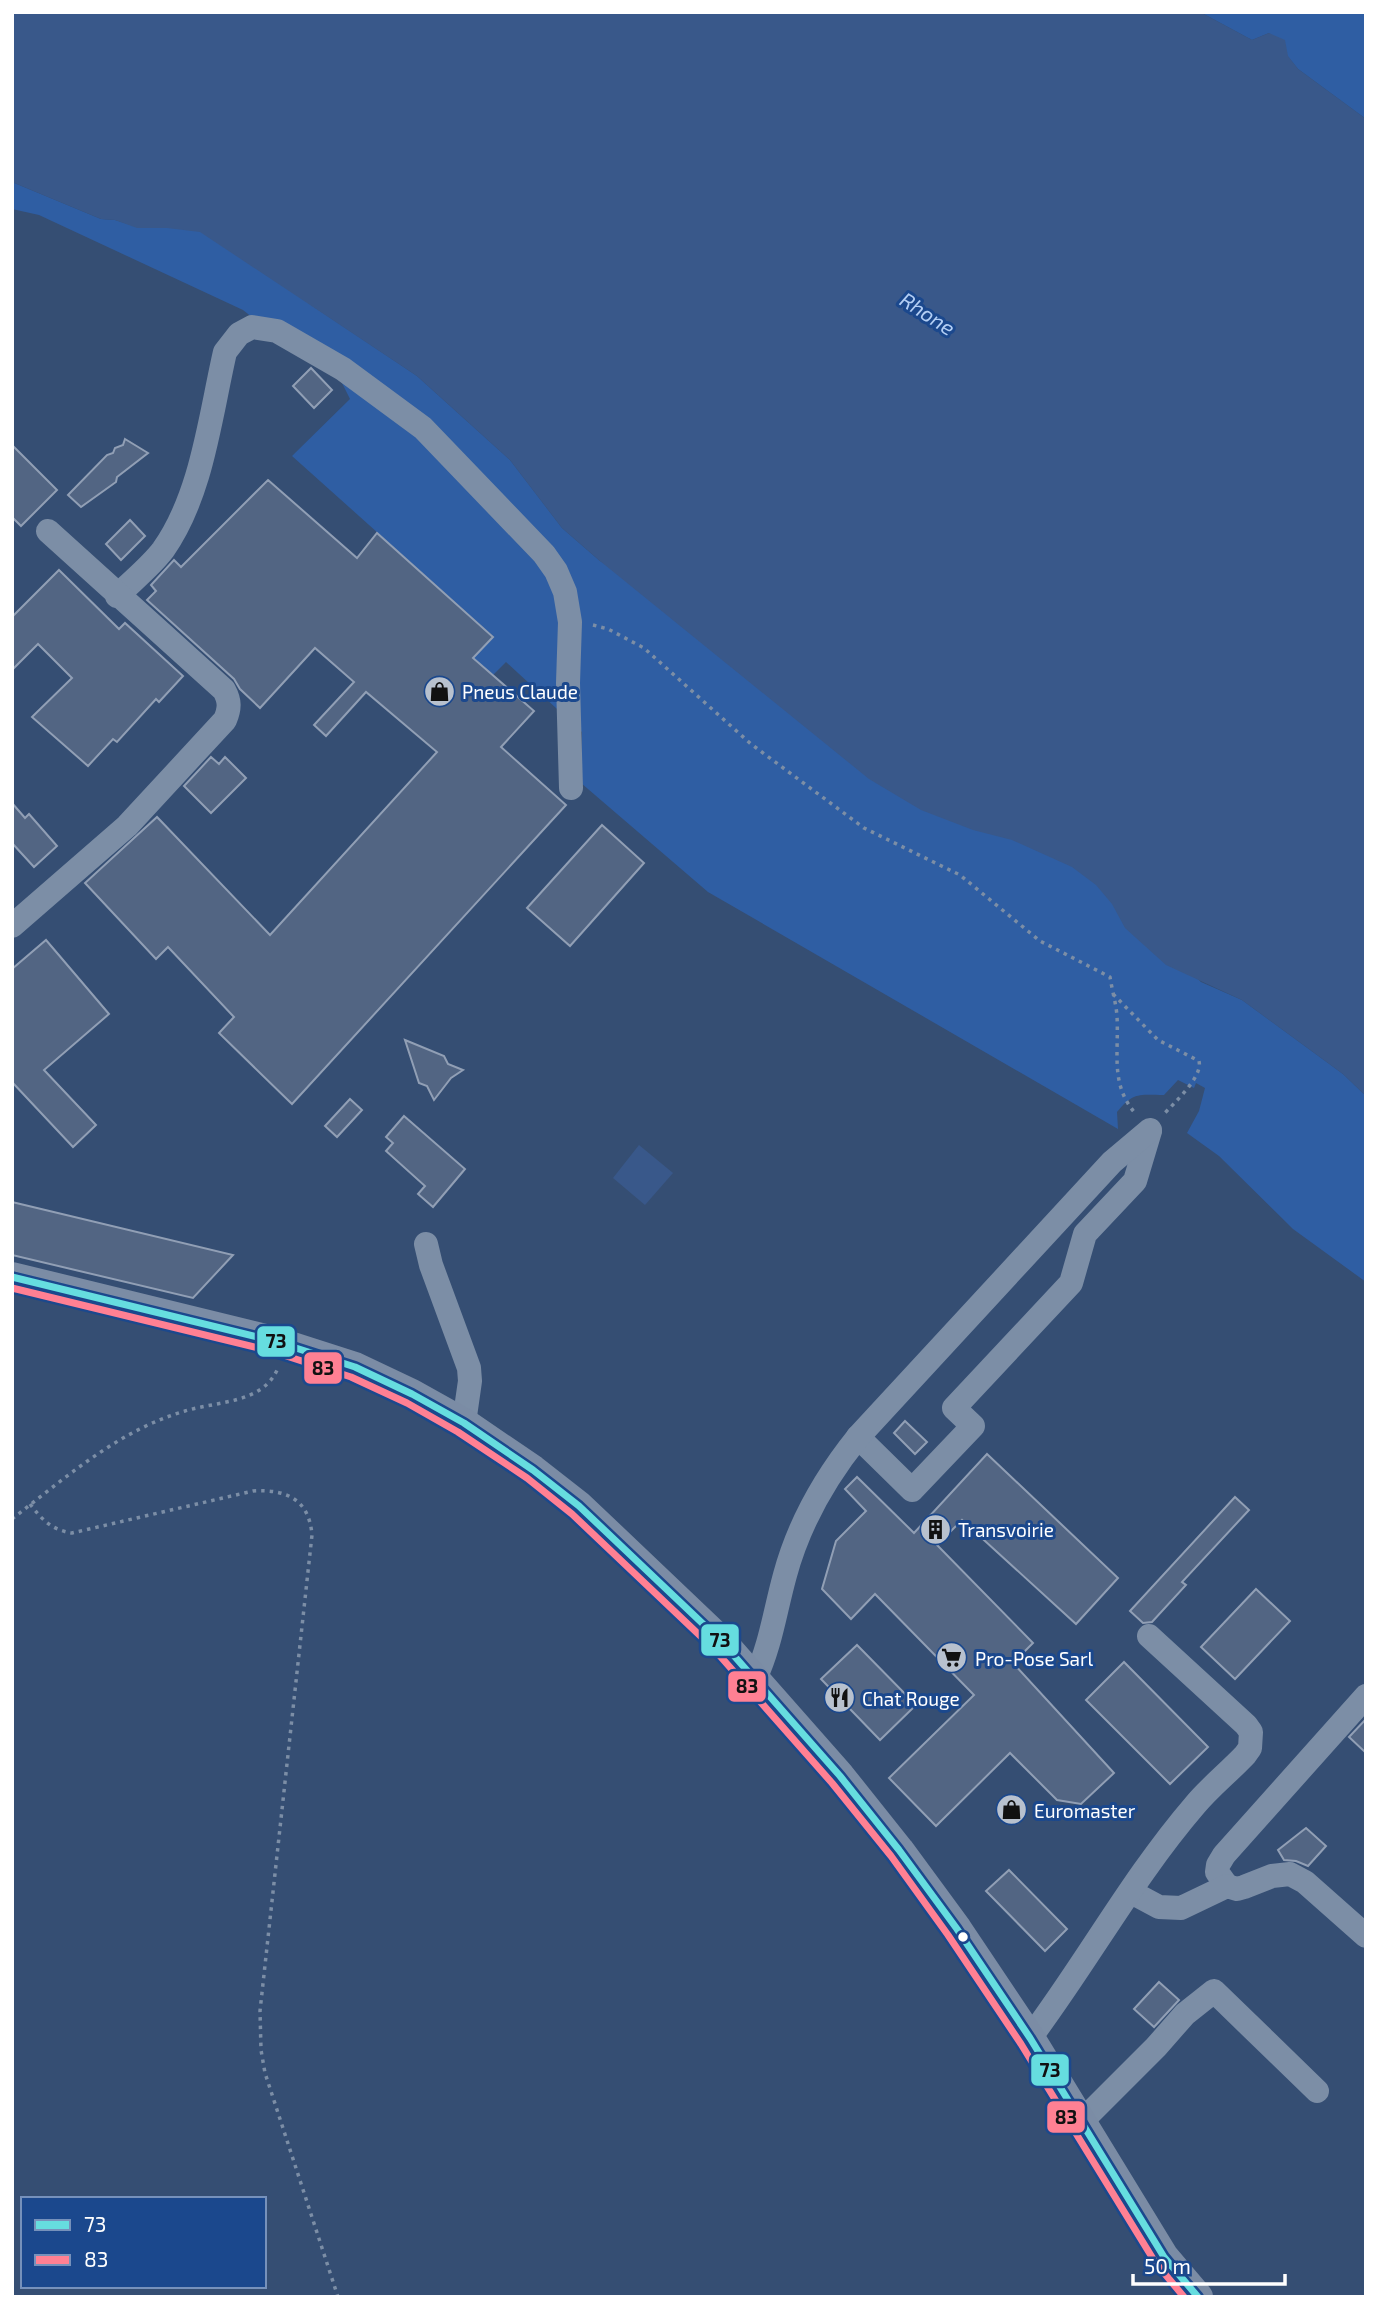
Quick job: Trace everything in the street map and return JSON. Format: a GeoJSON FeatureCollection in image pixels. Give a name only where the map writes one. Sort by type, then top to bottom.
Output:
{"type":"FeatureCollection","features":[{"type":"Feature","properties":{"kind":"main road"},"geometry":{"type":"LineString","coordinates":[[12,1277],[288,1345],[355,1367],[464,1423],[533,1470],[579,1506],[656,1577],[755,1679],[840,1776],[899,1850],[957,1929],[1030,2038],[1164,2257],[1198,2297]]}},
{"type":"Feature","properties":{"kind":"lane"},"geometry":{"type":"LineString","coordinates":[[117,596],[162,552],[183,516],[195,486],[225,352],[239,334],[252,327],[277,331],[358,379],[423,428],[544,554],[556,571],[565,592],[570,622],[568,683],[571,788]]}},
{"type":"Feature","properties":{"kind":"lane"},"geometry":{"type":"LineString","coordinates":[[12,926],[127,827],[225,720],[229,710],[229,700],[224,690],[48,531]]}},
{"type":"Feature","properties":{"kind":"lane"},"geometry":{"type":"LineString","coordinates":[[858,1437],[912,1490],[973,1426],[954,1408],[1071,1283],[1085,1234],[1135,1181],[1150,1130]]}},
{"type":"Feature","properties":{"kind":"lane"},"geometry":{"type":"LineString","coordinates":[[755,1679],[767,1652],[792,1552],[827,1476],[858,1437],[1112,1163],[1150,1130]]}},
{"type":"Feature","properties":{"kind":"lane"},"geometry":{"type":"LineString","coordinates":[[425,1244],[469,1368],[470,1381],[464,1423]]}},
{"type":"Feature","properties":{"kind":"lane"},"geometry":{"type":"LineString","coordinates":[[1030,2038],[1063,1994],[1131,1892],[1197,1803],[1245,1755],[1252,1739],[1246,1726],[1149,1636]]}},
{"type":"Feature","properties":{"kind":"lane"},"geometry":{"type":"LineString","coordinates":[[1366,1696],[1224,1855],[1217,1872],[1227,1886],[1237,1889],[1280,1874],[1297,1876],[1366,1936]]}},
{"type":"Feature","properties":{"kind":"lane"},"geometry":{"type":"LineString","coordinates":[[1131,1892],[1159,1908],[1181,1908],[1227,1886]]}},
{"type":"Feature","properties":{"kind":"lane"},"geometry":{"type":"LineString","coordinates":[[1081,2122],[1185,2014],[1214,1991],[1317,2091]]}},
{"type":"Feature","properties":{"kind":"path"},"geometry":{"type":"LineString","coordinates":[[570,622],[608,629],[644,648],[732,728],[864,828],[960,875],[1040,941],[1110,977],[1116,1014],[1120,1089],[1125,1101],[1150,1130],[1194,1079],[1200,1066],[1197,1058],[1158,1040],[1113,994]]}},
{"type":"Feature","properties":{"kind":"path"},"geometry":{"type":"LineString","coordinates":[[12,1519],[44,1492],[126,1436],[184,1411],[249,1397],[274,1379],[288,1345]]}},
{"type":"Feature","properties":{"kind":"path"},"geometry":{"type":"LineString","coordinates":[[30,1504],[49,1526],[72,1533],[267,1490],[288,1495],[299,1502],[311,1522],[312,1535],[260,2031],[265,2073],[338,2297]]}},
{"type":"Feature","properties":{"kind":"shaded area"},"geometry":{"type":"Polygon","coordinates":[[[1200,12],[1366,12],[1366,119],[1298,69],[1269,33],[1252,40],[1200,12]]]}},
{"type":"Feature","properties":{"kind":"shaded area"},"geometry":{"type":"Polygon","coordinates":[[[12,182],[101,219],[137,227],[167,228],[189,205],[311,305],[417,376],[510,460],[562,528],[600,561],[977,767],[1201,982],[1242,1000],[1343,1074],[1366,1096],[1366,1282],[1293,1229],[1219,1156],[1187,1133],[1199,1111],[1205,1088],[1196,1083],[1194,1088],[1178,1080],[1164,1095],[1132,1098],[1117,1112],[1118,1129],[708,892],[581,783],[582,732],[506,662],[493,675],[473,658],[493,636],[292,456],[350,399],[340,379],[305,359],[243,310],[39,215],[12,209],[12,182]]]}},
{"type":"Feature","properties":{"kind":"water","name":"Rhone"},"geometry":{"type":"Polygon","coordinates":[[[12,12],[1200,12],[1252,40],[1269,33],[1285,40],[1288,56],[1298,69],[1366,119],[1366,1096],[1343,1074],[1242,1000],[1166,965],[1125,928],[1112,904],[1096,885],[1072,867],[1012,840],[973,830],[921,810],[869,779],[562,528],[510,460],[417,376],[200,232],[137,228],[115,220],[101,219],[12,182],[12,12]]]}},
{"type":"Feature","properties":{"kind":"water"},"geometry":{"type":"Polygon","coordinates":[[[639,1145],[673,1173],[645,1205],[613,1178],[639,1145]]]}},
{"type":"Feature","properties":{"kind":"building"},"geometry":{"type":"Polygon","coordinates":[[[311,368],[332,390],[314,408],[293,386],[311,368]]]}},
{"type":"Feature","properties":{"kind":"building"},"geometry":{"type":"Polygon","coordinates":[[[125,439],[148,453],[117,477],[116,482],[81,507],[68,495],[107,455],[123,445],[125,439]]]}},
{"type":"Feature","properties":{"kind":"building"},"geometry":{"type":"Polygon","coordinates":[[[12,445],[57,490],[21,526],[12,517],[12,445]]]}},
{"type":"Feature","properties":{"kind":"building"},"geometry":{"type":"Polygon","coordinates":[[[268,480],[357,558],[377,533],[493,637],[473,658],[534,711],[501,747],[566,805],[292,1104],[219,1033],[234,1017],[168,947],[156,959],[85,883],[157,817],[270,935],[437,752],[366,692],[326,736],[314,725],[354,682],[315,648],[260,708],[240,689],[234,679],[147,600],[156,591],[151,585],[174,560],[181,567],[268,480]]]}},
{"type":"Feature","properties":{"kind":"building"},"geometry":{"type":"Polygon","coordinates":[[[130,520],[145,536],[121,560],[106,544],[130,520]]]}},
{"type":"Feature","properties":{"kind":"building"},"geometry":{"type":"Polygon","coordinates":[[[59,570],[119,629],[125,623],[183,676],[159,702],[156,699],[117,742],[113,739],[88,766],[32,717],[72,678],[38,644],[12,670],[12,617],[59,570]]]}},
{"type":"Feature","properties":{"kind":"building"},"geometry":{"type":"Polygon","coordinates":[[[211,757],[219,764],[225,757],[246,778],[211,813],[184,786],[211,757]]]}},
{"type":"Feature","properties":{"kind":"building"},"geometry":{"type":"Polygon","coordinates":[[[12,803],[25,818],[29,814],[57,846],[34,867],[12,843],[12,803]]]}},
{"type":"Feature","properties":{"kind":"building"},"geometry":{"type":"Polygon","coordinates":[[[602,825],[644,863],[570,946],[527,908],[602,825]]]}},
{"type":"Feature","properties":{"kind":"building"},"geometry":{"type":"Polygon","coordinates":[[[46,940],[109,1014],[44,1070],[96,1125],[73,1147],[12,1082],[12,969],[46,940]]]}},
{"type":"Feature","properties":{"kind":"building"},"geometry":{"type":"Polygon","coordinates":[[[405,1040],[444,1056],[448,1064],[463,1070],[451,1078],[434,1100],[427,1086],[419,1083],[405,1040]]]}},
{"type":"Feature","properties":{"kind":"building"},"geometry":{"type":"Polygon","coordinates":[[[350,1099],[362,1110],[337,1137],[325,1126],[350,1099]]]}},
{"type":"Feature","properties":{"kind":"building"},"geometry":{"type":"Polygon","coordinates":[[[404,1116],[465,1169],[433,1207],[418,1194],[425,1186],[386,1151],[393,1143],[386,1137],[404,1116]]]}},
{"type":"Feature","properties":{"kind":"building"},"geometry":{"type":"Polygon","coordinates":[[[12,1202],[233,1255],[193,1298],[12,1255],[12,1202]]]}},
{"type":"Feature","properties":{"kind":"building"},"geometry":{"type":"Polygon","coordinates":[[[905,1421],[927,1442],[915,1454],[894,1433],[905,1421]]]}},
{"type":"Feature","properties":{"kind":"building"},"geometry":{"type":"Polygon","coordinates":[[[987,1454],[1118,1578],[1076,1624],[962,1520],[937,1545],[1033,1643],[1013,1663],[1114,1773],[1081,1804],[1057,1800],[1010,1753],[936,1826],[889,1778],[974,1695],[875,1594],[851,1619],[822,1589],[836,1541],[866,1511],[845,1489],[857,1477],[914,1533],[987,1454]]]}},
{"type":"Feature","properties":{"kind":"building"},"geometry":{"type":"Polygon","coordinates":[[[1235,1497],[1249,1510],[1182,1582],[1186,1585],[1152,1622],[1143,1623],[1130,1611],[1235,1497]]]}},
{"type":"Feature","properties":{"kind":"building"},"geometry":{"type":"Polygon","coordinates":[[[1256,1589],[1290,1621],[1235,1679],[1201,1647],[1256,1589]]]}},
{"type":"Feature","properties":{"kind":"building"},"geometry":{"type":"Polygon","coordinates":[[[857,1645],[916,1705],[880,1740],[821,1679],[857,1645]]]}},
{"type":"Feature","properties":{"kind":"building"},"geometry":{"type":"Polygon","coordinates":[[[1124,1662],[1208,1747],[1170,1784],[1086,1700],[1124,1662]]]}},
{"type":"Feature","properties":{"kind":"building"},"geometry":{"type":"Polygon","coordinates":[[[1366,1719],[1366,1753],[1349,1737],[1366,1719]]]}},
{"type":"Feature","properties":{"kind":"building"},"geometry":{"type":"Polygon","coordinates":[[[1306,1828],[1326,1846],[1308,1866],[1284,1860],[1278,1850],[1306,1828]]]}},
{"type":"Feature","properties":{"kind":"building"},"geometry":{"type":"Polygon","coordinates":[[[1009,1870],[1067,1929],[1045,1951],[986,1891],[1009,1870]]]}},
{"type":"Feature","properties":{"kind":"building"},"geometry":{"type":"Polygon","coordinates":[[[1159,1982],[1179,2000],[1154,2027],[1134,2009],[1159,1982]]]}},
{"type":"Feature","properties":{"kind":"transit line","name":"73"},"geometry":{"type":"LineString","coordinates":[[12,1277],[274,1341],[355,1367],[464,1423],[533,1470],[579,1506],[721,1641],[840,1776],[899,1850],[957,1929],[1030,2038],[1164,2257],[1198,2297]]}},
{"type":"Feature","properties":{"kind":"transit line","name":"83"},"geometry":{"type":"LineString","coordinates":[[12,1288],[271,1351],[351,1377],[407,1403],[458,1432],[527,1478],[572,1514],[713,1648],[832,1783],[891,1856],[1021,2044],[1155,2262],[1184,2297]]}},
{"type":"Feature","properties":{"kind":"place","name":"Pneus Claude"},"geometry":{"type":"Point","coordinates":[439,691]}},
{"type":"Feature","properties":{"kind":"place","name":"Transvoirie"},"geometry":{"type":"Point","coordinates":[935,1529]}},
{"type":"Feature","properties":{"kind":"place","name":"Pro-Pose Sarl"},"geometry":{"type":"Point","coordinates":[952,1658]}},
{"type":"Feature","properties":{"kind":"place","name":"Chat Rouge"},"geometry":{"type":"Point","coordinates":[839,1698]}},
{"type":"Feature","properties":{"kind":"place","name":"Euromaster"},"geometry":{"type":"Point","coordinates":[1011,1810]}}]}
